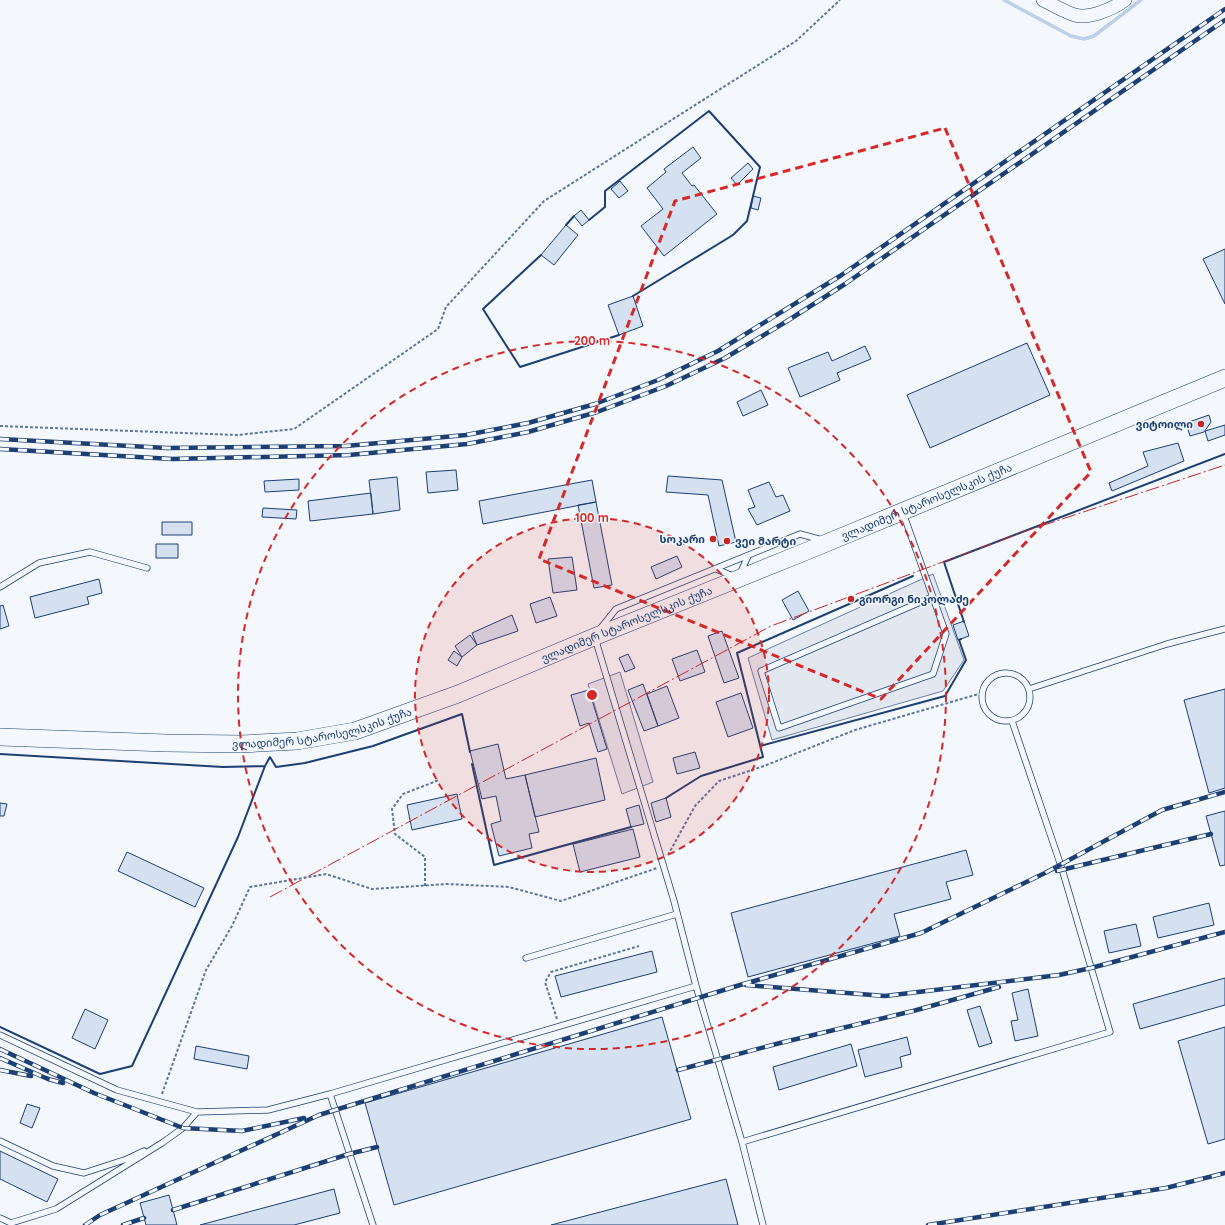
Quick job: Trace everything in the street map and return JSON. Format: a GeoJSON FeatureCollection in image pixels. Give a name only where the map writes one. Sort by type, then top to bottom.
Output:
{"type":"FeatureCollection","features":[{"type":"Feature","properties":{"kind":"main road","name":"ვლადიმერ სტაროსელსკის ქუჩა"},"geometry":{"type":"LineString","coordinates":[[0,736],[166,743],[266,744],[304,740],[355,731],[458,694],[1225,378]]}},
{"type":"Feature","properties":{"kind":"street"},"geometry":{"type":"LineString","coordinates":[[1043,0],[1075,15],[1093,15],[1119,5],[1125,0]]}},
{"type":"Feature","properties":{"kind":"lane"},"geometry":{"type":"LineString","coordinates":[[902,511],[946,634],[933,674],[779,728],[761,671],[932,597]]}},
{"type":"Feature","properties":{"kind":"lane"},"geometry":{"type":"LineString","coordinates":[[763,1225],[742,1142],[696,986],[663,865],[594,637],[616,609],[800,534],[830,542]]}},
{"type":"Feature","properties":{"kind":"lane"},"geometry":{"type":"LineString","coordinates":[[0,587],[39,564],[90,552],[147,568]]}},
{"type":"Feature","properties":{"kind":"lane"},"geometry":{"type":"LineString","coordinates":[[716,568],[738,579],[748,556]]}},
{"type":"Feature","properties":{"kind":"lane"},"geometry":{"type":"LineString","coordinates":[[1029,689],[1167,644],[1225,629]]}},
{"type":"Feature","properties":{"kind":"lane"},"geometry":{"type":"LineString","coordinates":[[1004,673],[1012,674],[1025,682],[1029,689],[1030,696],[1027,709],[1018,718],[1012,721],[1002,721],[993,718],[986,712],[982,703],[982,693],[985,686],[996,675],[1004,673]]}},
{"type":"Feature","properties":{"kind":"lane"},"geometry":{"type":"LineString","coordinates":[[742,1142],[1110,1032],[1062,869],[1012,721]]}},
{"type":"Feature","properties":{"kind":"lane"},"geometry":{"type":"LineString","coordinates":[[526,958],[677,914]]}},
{"type":"Feature","properties":{"kind":"lane"},"geometry":{"type":"LineString","coordinates":[[0,1035],[117,1090],[159,1102],[197,1112],[268,1110],[330,1094],[696,986]]}},
{"type":"Feature","properties":{"kind":"lane"},"geometry":{"type":"LineString","coordinates":[[330,1094],[373,1225]]}},
{"type":"Feature","properties":{"kind":"lane"},"geometry":{"type":"LineString","coordinates":[[0,1218],[11,1223],[56,1209],[162,1143],[183,1128],[197,1112]]}},
{"type":"Feature","properties":{"kind":"lane"},"geometry":{"type":"LineString","coordinates":[[0,1141],[53,1166],[84,1173],[127,1159],[162,1143]]}},
{"type":"Feature","properties":{"kind":"path"},"geometry":{"type":"LineString","coordinates":[[0,426],[237,435],[294,429],[438,329],[446,307],[544,201],[796,41],[840,0]]}},
{"type":"Feature","properties":{"kind":"path"},"geometry":{"type":"LineString","coordinates":[[159,1102],[206,970],[232,926],[250,887],[326,874],[372,889],[448,884],[509,888],[561,901],[663,865],[694,806],[719,780],[764,766],[856,730],[982,693]]}},
{"type":"Feature","properties":{"kind":"path"},"geometry":{"type":"LineString","coordinates":[[425,886],[425,857],[395,834],[392,809],[403,794],[439,780]]}},
{"type":"Feature","properties":{"kind":"path"},"geometry":{"type":"LineString","coordinates":[[560,1026],[545,982],[551,972],[639,946]]}},
{"type":"Feature","properties":{"kind":"highlighted area"},"geometry":{"type":"Polygon","coordinates":[[[945,128],[1091,472],[881,699],[539,559],[675,201],[945,128]]]}},
{"type":"Feature","properties":{"kind":"shaded area"},"geometry":{"type":"Polygon","coordinates":[[[933,574],[964,660],[943,691],[772,740],[748,658],[933,574]]]}},
{"type":"Feature","properties":{"kind":"shaded area"},"geometry":{"type":"Polygon","coordinates":[[[620,672],[653,782],[622,794],[588,684],[620,672]]]}},
{"type":"Feature","properties":{"kind":"building"},"geometry":{"type":"Polygon","coordinates":[[[693,147],[701,158],[682,173],[692,186],[694,185],[717,214],[664,256],[641,226],[663,209],[647,188],[666,172],[664,169],[693,147]]]}},
{"type":"Feature","properties":{"kind":"building"},"geometry":{"type":"Polygon","coordinates":[[[748,163],[753,169],[737,185],[731,178],[748,163]]]}},
{"type":"Feature","properties":{"kind":"building"},"geometry":{"type":"Polygon","coordinates":[[[620,181],[628,191],[619,198],[611,189],[620,181]]]}},
{"type":"Feature","properties":{"kind":"building"},"geometry":{"type":"Polygon","coordinates":[[[753,196],[761,198],[758,210],[751,208],[753,196]]]}},
{"type":"Feature","properties":{"kind":"building"},"geometry":{"type":"Polygon","coordinates":[[[581,210],[589,220],[582,226],[574,216],[581,210]]]}},
{"type":"Feature","properties":{"kind":"building"},"geometry":{"type":"Polygon","coordinates":[[[566,225],[578,235],[554,265],[541,255],[566,225]]]}},
{"type":"Feature","properties":{"kind":"building"},"geometry":{"type":"Polygon","coordinates":[[[1225,249],[1225,304],[1203,259],[1225,249]]]}},
{"type":"Feature","properties":{"kind":"building"},"geometry":{"type":"Polygon","coordinates":[[[633,296],[643,326],[619,335],[608,305],[633,296]]]}},
{"type":"Feature","properties":{"kind":"building"},"geometry":{"type":"Polygon","coordinates":[[[1027,343],[1050,395],[930,448],[907,395],[1027,343]]]}},
{"type":"Feature","properties":{"kind":"building"},"geometry":{"type":"Polygon","coordinates":[[[865,346],[871,359],[837,373],[840,380],[800,397],[788,368],[828,352],[832,361],[865,346]]]}},
{"type":"Feature","properties":{"kind":"building"},"geometry":{"type":"Polygon","coordinates":[[[761,390],[768,405],[743,416],[737,402],[761,390]]]}},
{"type":"Feature","properties":{"kind":"building"},"geometry":{"type":"Polygon","coordinates":[[[1209,415],[1211,422],[1204,432],[1190,436],[1186,423],[1209,415]]]}},
{"type":"Feature","properties":{"kind":"building"},"geometry":{"type":"Polygon","coordinates":[[[1225,425],[1225,435],[1208,441],[1205,431],[1225,425]]]}},
{"type":"Feature","properties":{"kind":"building"},"geometry":{"type":"Polygon","coordinates":[[[1178,443],[1184,461],[1112,491],[1109,483],[1148,466],[1143,452],[1178,443]]]}},
{"type":"Feature","properties":{"kind":"building"},"geometry":{"type":"Polygon","coordinates":[[[456,470],[458,490],[428,493],[426,472],[456,470]]]}},
{"type":"Feature","properties":{"kind":"building"},"geometry":{"type":"Polygon","coordinates":[[[668,476],[722,480],[736,542],[719,546],[708,495],[666,492],[668,476]]]}},
{"type":"Feature","properties":{"kind":"building"},"geometry":{"type":"Polygon","coordinates":[[[397,477],[400,510],[373,514],[369,480],[397,477]]]}},
{"type":"Feature","properties":{"kind":"building"},"geometry":{"type":"Polygon","coordinates":[[[299,479],[299,490],[265,492],[264,481],[299,479]]]}},
{"type":"Feature","properties":{"kind":"building"},"geometry":{"type":"Polygon","coordinates":[[[592,480],[596,502],[483,524],[479,501],[592,480]]]}},
{"type":"Feature","properties":{"kind":"building"},"geometry":{"type":"Polygon","coordinates":[[[769,482],[776,497],[783,495],[790,511],[757,525],[748,509],[755,507],[748,490],[769,482]]]}},
{"type":"Feature","properties":{"kind":"building"},"geometry":{"type":"Polygon","coordinates":[[[371,493],[373,514],[310,521],[308,501],[371,493]]]}},
{"type":"Feature","properties":{"kind":"building"},"geometry":{"type":"Polygon","coordinates":[[[596,502],[612,585],[594,588],[578,505],[596,502]]]}},
{"type":"Feature","properties":{"kind":"building"},"geometry":{"type":"Polygon","coordinates":[[[263,508],[297,510],[296,519],[262,517],[263,508]]]}},
{"type":"Feature","properties":{"kind":"building"},"geometry":{"type":"Polygon","coordinates":[[[162,522],[192,522],[192,535],[162,535],[162,522]]]}},
{"type":"Feature","properties":{"kind":"building"},"geometry":{"type":"Polygon","coordinates":[[[156,544],[178,544],[178,558],[156,558],[156,544]]]}},
{"type":"Feature","properties":{"kind":"building"},"geometry":{"type":"Polygon","coordinates":[[[677,556],[682,567],[656,579],[651,567],[677,556]]]}},
{"type":"Feature","properties":{"kind":"building"},"geometry":{"type":"Polygon","coordinates":[[[572,557],[577,590],[553,593],[548,559],[572,557]]]}},
{"type":"Feature","properties":{"kind":"building"},"geometry":{"type":"Polygon","coordinates":[[[99,579],[102,593],[87,597],[89,604],[35,618],[30,597],[99,579]]]}},
{"type":"Feature","properties":{"kind":"building"},"geometry":{"type":"Polygon","coordinates":[[[798,591],[809,611],[793,620],[782,600],[798,591]]]}},
{"type":"Feature","properties":{"kind":"building"},"geometry":{"type":"Polygon","coordinates":[[[550,597],[557,616],[536,623],[530,604],[550,597]]]}},
{"type":"Feature","properties":{"kind":"building"},"geometry":{"type":"Polygon","coordinates":[[[3,605],[9,626],[0,629],[0,606],[3,605]]]}},
{"type":"Feature","properties":{"kind":"building"},"geometry":{"type":"Polygon","coordinates":[[[512,615],[518,631],[477,645],[472,633],[512,615]]]}},
{"type":"Feature","properties":{"kind":"building"},"geometry":{"type":"Polygon","coordinates":[[[964,621],[969,636],[958,640],[953,625],[964,621]]]}},
{"type":"Feature","properties":{"kind":"building"},"geometry":{"type":"Polygon","coordinates":[[[722,631],[739,678],[724,683],[708,636],[722,631]]]}},
{"type":"Feature","properties":{"kind":"building"},"geometry":{"type":"Polygon","coordinates":[[[470,635],[477,645],[462,657],[455,646],[470,635]]]}},
{"type":"Feature","properties":{"kind":"building"},"geometry":{"type":"Polygon","coordinates":[[[697,650],[705,672],[680,681],[672,659],[697,650]]]}},
{"type":"Feature","properties":{"kind":"building"},"geometry":{"type":"Polygon","coordinates":[[[454,651],[462,657],[457,666],[448,660],[454,651]]]}},
{"type":"Feature","properties":{"kind":"building"},"geometry":{"type":"Polygon","coordinates":[[[628,654],[635,668],[625,672],[619,658],[628,654]]]}},
{"type":"Feature","properties":{"kind":"building"},"geometry":{"type":"Polygon","coordinates":[[[643,684],[658,726],[644,731],[628,690],[643,684]]]}},
{"type":"Feature","properties":{"kind":"building"},"geometry":{"type":"Polygon","coordinates":[[[667,686],[679,718],[658,726],[647,694],[667,686]]]}},
{"type":"Feature","properties":{"kind":"building"},"geometry":{"type":"Polygon","coordinates":[[[1225,689],[1225,788],[1209,793],[1184,700],[1225,689]]]}},
{"type":"Feature","properties":{"kind":"building"},"geometry":{"type":"Polygon","coordinates":[[[589,690],[607,749],[598,752],[589,723],[580,726],[571,695],[589,690]]]}},
{"type":"Feature","properties":{"kind":"building"},"geometry":{"type":"Polygon","coordinates":[[[741,693],[753,728],[728,737],[716,702],[741,693]]]}},
{"type":"Feature","properties":{"kind":"building"},"geometry":{"type":"Polygon","coordinates":[[[498,744],[506,779],[525,775],[539,832],[529,834],[532,848],[499,856],[491,824],[501,821],[496,796],[482,799],[470,751],[498,744]]]}},
{"type":"Feature","properties":{"kind":"building"},"geometry":{"type":"Polygon","coordinates":[[[695,752],[700,768],[677,774],[673,758],[695,752]]]}},
{"type":"Feature","properties":{"kind":"building"},"geometry":{"type":"Polygon","coordinates":[[[596,758],[605,800],[535,817],[525,775],[596,758]]]}},
{"type":"Feature","properties":{"kind":"building"},"geometry":{"type":"Polygon","coordinates":[[[457,794],[462,819],[412,830],[407,805],[457,794]]]}},
{"type":"Feature","properties":{"kind":"building"},"geometry":{"type":"Polygon","coordinates":[[[666,798],[671,817],[656,822],[651,803],[666,798]]]}},
{"type":"Feature","properties":{"kind":"building"},"geometry":{"type":"Polygon","coordinates":[[[0,803],[7,804],[4,816],[0,816],[0,803]]]}},
{"type":"Feature","properties":{"kind":"building"},"geometry":{"type":"Polygon","coordinates":[[[639,805],[644,824],[631,827],[626,809],[639,805]]]}},
{"type":"Feature","properties":{"kind":"building"},"geometry":{"type":"Polygon","coordinates":[[[1225,811],[1225,865],[1220,866],[1206,816],[1225,811]]]}},
{"type":"Feature","properties":{"kind":"building"},"geometry":{"type":"Polygon","coordinates":[[[633,829],[640,857],[580,872],[573,844],[633,829]]]}},
{"type":"Feature","properties":{"kind":"building"},"geometry":{"type":"Polygon","coordinates":[[[966,850],[973,875],[946,882],[951,899],[894,914],[900,936],[748,977],[731,913],[966,850]]]}},
{"type":"Feature","properties":{"kind":"building"},"geometry":{"type":"Polygon","coordinates":[[[127,852],[204,888],[195,907],[118,871],[127,852]]]}},
{"type":"Feature","properties":{"kind":"building"},"geometry":{"type":"Polygon","coordinates":[[[1209,903],[1214,925],[1158,938],[1153,917],[1209,903]]]}},
{"type":"Feature","properties":{"kind":"building"},"geometry":{"type":"Polygon","coordinates":[[[1136,924],[1141,946],[1109,953],[1104,931],[1136,924]]]}},
{"type":"Feature","properties":{"kind":"building"},"geometry":{"type":"Polygon","coordinates":[[[652,951],[657,972],[561,997],[555,976],[652,951]]]}},
{"type":"Feature","properties":{"kind":"building"},"geometry":{"type":"Polygon","coordinates":[[[1225,978],[1225,1005],[1140,1029],[1133,1004],[1225,978]]]}},
{"type":"Feature","properties":{"kind":"building"},"geometry":{"type":"Polygon","coordinates":[[[1028,989],[1038,1036],[1015,1041],[1011,1021],[1018,1020],[1012,993],[1028,989]]]}},
{"type":"Feature","properties":{"kind":"building"},"geometry":{"type":"Polygon","coordinates":[[[980,1006],[992,1043],[979,1047],[967,1010],[980,1006]]]}},
{"type":"Feature","properties":{"kind":"building"},"geometry":{"type":"Polygon","coordinates":[[[85,1009],[108,1020],[95,1049],[72,1038],[85,1009]]]}},
{"type":"Feature","properties":{"kind":"building"},"geometry":{"type":"Polygon","coordinates":[[[662,1017],[691,1119],[394,1205],[365,1103],[662,1017]]]}},
{"type":"Feature","properties":{"kind":"building"},"geometry":{"type":"Polygon","coordinates":[[[1225,1027],[1225,1139],[1208,1144],[1178,1041],[1225,1027]]]}},
{"type":"Feature","properties":{"kind":"building"},"geometry":{"type":"Polygon","coordinates":[[[907,1037],[911,1054],[900,1057],[902,1067],[865,1077],[858,1050],[907,1037]]]}},
{"type":"Feature","properties":{"kind":"building"},"geometry":{"type":"Polygon","coordinates":[[[851,1044],[857,1066],[779,1090],[773,1067],[851,1044]]]}},
{"type":"Feature","properties":{"kind":"building"},"geometry":{"type":"Polygon","coordinates":[[[196,1046],[249,1056],[247,1069],[194,1059],[196,1046]]]}},
{"type":"Feature","properties":{"kind":"building"},"geometry":{"type":"Polygon","coordinates":[[[27,1104],[40,1108],[32,1128],[20,1123],[27,1104]]]}},
{"type":"Feature","properties":{"kind":"building"},"geometry":{"type":"Polygon","coordinates":[[[0,1151],[58,1179],[47,1202],[0,1179],[0,1151]]]}},
{"type":"Feature","properties":{"kind":"building"},"geometry":{"type":"Polygon","coordinates":[[[726,1179],[738,1225],[551,1225],[726,1179]]]}},
{"type":"Feature","properties":{"kind":"building"},"geometry":{"type":"Polygon","coordinates":[[[334,1189],[340,1213],[294,1225],[200,1225],[334,1189]]]}},
{"type":"Feature","properties":{"kind":"building"},"geometry":{"type":"Polygon","coordinates":[[[169,1195],[177,1225],[146,1225],[140,1203],[169,1195]]]}},
{"type":"Feature","properties":{"kind":"waterway"},"geometry":{"type":"LineString","coordinates":[[1004,0],[1071,36],[1084,39],[1094,36],[1141,0]]}},
{"type":"Feature","properties":{"kind":"railway"},"geometry":{"type":"LineString","coordinates":[[0,439],[167,448],[346,446],[466,435],[528,423],[595,404],[658,380],[718,351],[840,276],[1225,9]]}},
{"type":"Feature","properties":{"kind":"railway"},"geometry":{"type":"LineString","coordinates":[[0,449],[172,459],[349,455],[467,444],[528,432],[597,412],[666,386],[725,358],[784,323],[845,284],[1225,20]]}},
{"type":"Feature","properties":{"kind":"railway"},"geometry":{"type":"LineString","coordinates":[[85,1225],[100,1215],[319,1115],[740,985],[921,933],[1045,873],[1162,810],[1225,792]]}},
{"type":"Feature","properties":{"kind":"railway"},"geometry":{"type":"LineString","coordinates":[[1057,871],[1211,834]]}},
{"type":"Feature","properties":{"kind":"railway"},"geometry":{"type":"LineString","coordinates":[[746,985],[885,996],[1059,975],[1091,968],[1225,932]]}},
{"type":"Feature","properties":{"kind":"railway"},"geometry":{"type":"LineString","coordinates":[[678,1070],[780,1043],[913,1011],[999,987]]}},
{"type":"Feature","properties":{"kind":"railway"},"geometry":{"type":"LineString","coordinates":[[0,1049],[94,1093],[183,1128],[242,1131],[304,1118]]}},
{"type":"Feature","properties":{"kind":"railway"},"geometry":{"type":"LineString","coordinates":[[0,1058],[48,1079],[63,1083]]}},
{"type":"Feature","properties":{"kind":"railway"},"geometry":{"type":"LineString","coordinates":[[0,1070],[31,1076]]}},
{"type":"Feature","properties":{"kind":"railway"},"geometry":{"type":"LineString","coordinates":[[173,1210],[349,1154],[377,1147]]}},
{"type":"Feature","properties":{"kind":"railway"},"geometry":{"type":"LineString","coordinates":[[928,1225],[1166,1188],[1225,1173]]}},
{"type":"Feature","properties":{"kind":"railway"},"geometry":{"type":"LineString","coordinates":[[123,1225],[144,1218]]}},
{"type":"Feature","properties":{"kind":"wall"},"geometry":{"type":"LineString","coordinates":[[589,220],[605,207],[605,191],[709,111],[760,167],[747,221],[733,235],[633,296]]}},
{"type":"Feature","properties":{"kind":"wall"},"geometry":{"type":"LineString","coordinates":[[566,225],[574,216]]}},
{"type":"Feature","properties":{"kind":"wall"},"geometry":{"type":"LineString","coordinates":[[541,255],[483,309],[520,367],[619,335]]}},
{"type":"Feature","properties":{"kind":"wall"},"geometry":{"type":"LineString","coordinates":[[964,622],[944,562],[1225,454]]}},
{"type":"Feature","properties":{"kind":"wall"},"geometry":{"type":"LineString","coordinates":[[666,798],[701,776],[763,757],[737,653],[913,576]]}},
{"type":"Feature","properties":{"kind":"wall"},"geometry":{"type":"LineString","coordinates":[[760,746],[945,696],[966,660],[959,640],[961,639]]}},
{"type":"Feature","properties":{"kind":"wall"},"geometry":{"type":"LineString","coordinates":[[0,754],[223,767],[265,766],[270,757],[276,767],[305,763],[373,746],[462,714],[470,752]]}},
{"type":"Feature","properties":{"kind":"wall"},"geometry":{"type":"LineString","coordinates":[[472,764],[494,865],[631,827]]}},
{"type":"Feature","properties":{"kind":"wall"},"geometry":{"type":"LineString","coordinates":[[0,1027],[100,1074],[132,1066],[238,837],[265,766]]}},
{"type":"Feature","properties":{"kind":"power"},"geometry":{"type":"LineString","coordinates":[[270,897],[771,626],[1026,531],[1225,465]]}},
{"type":"Feature","properties":{"kind":"place","name":"ვიტოილი"},"geometry":{"type":"Point","coordinates":[1201,424]}},
{"type":"Feature","properties":{"kind":"place","name":"სოკარი"},"geometry":{"type":"Point","coordinates":[713,539]}},
{"type":"Feature","properties":{"kind":"place","name":"ვეი მარტი"},"geometry":{"type":"Point","coordinates":[727,541]}},
{"type":"Feature","properties":{"kind":"place","name":"გიორგი ნიკოლაძე"},"geometry":{"type":"Point","coordinates":[851,599]}}]}
